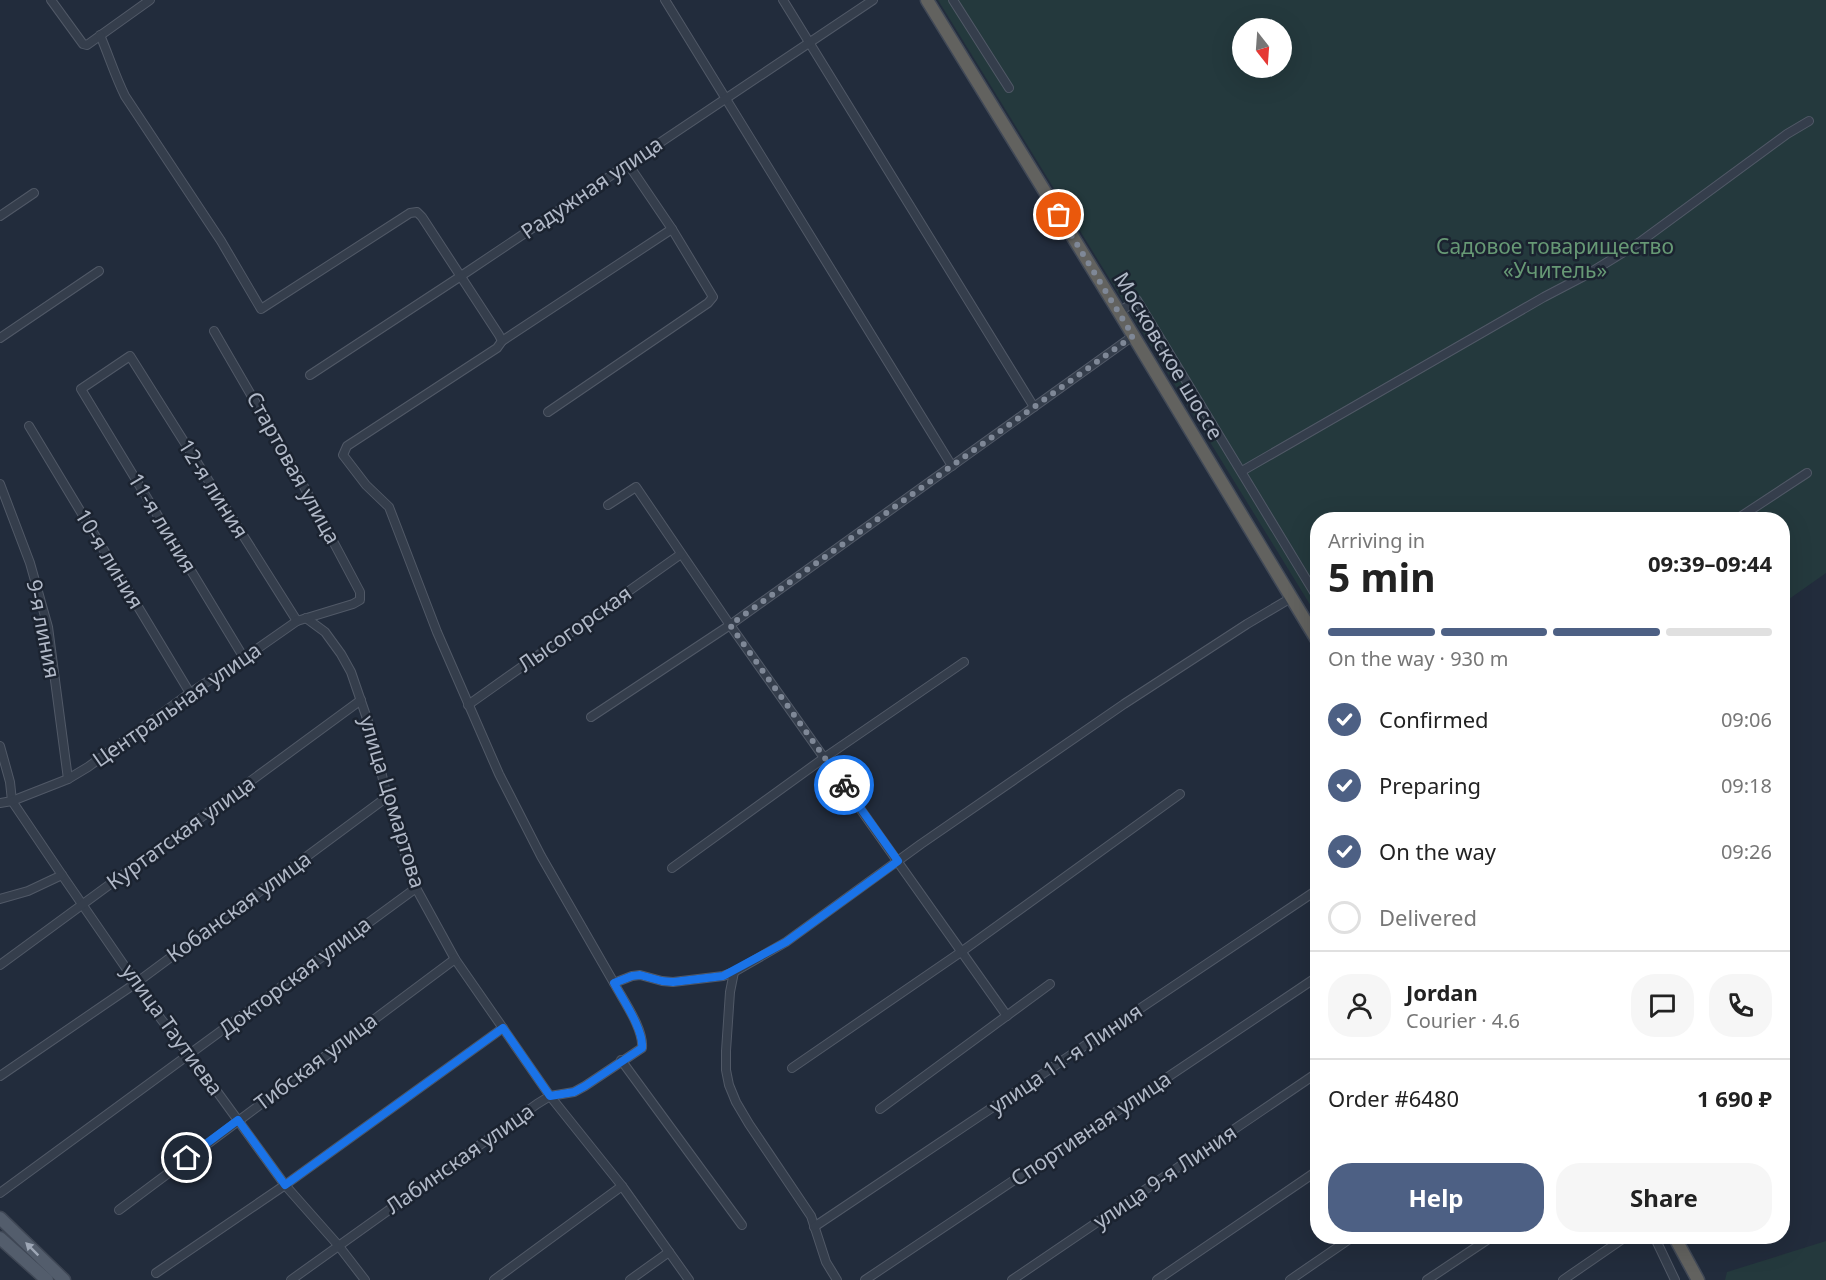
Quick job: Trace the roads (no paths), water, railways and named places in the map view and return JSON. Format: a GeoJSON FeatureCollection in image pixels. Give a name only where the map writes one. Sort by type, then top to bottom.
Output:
{"type":"FeatureCollection","features":[{"type":"Feature","properties":{"kind":"highway","name":"Московское шоссе"},"geometry":{"type":"LineString","coordinates":[[927,0],[1310,629]]}},
{"type":"Feature","properties":{"kind":"highway"},"geometry":{"type":"LineString","coordinates":[[1678,1244],[1692,1280]]}},
{"type":"Feature","properties":{"kind":"highway"},"geometry":{"type":"LineString","coordinates":[[1679,1244],[1698,1280]]}},
{"type":"Feature","properties":{"kind":"main road"},"geometry":{"type":"LineString","coordinates":[[0,1218],[64,1280]]}},
{"type":"Feature","properties":{"kind":"main road"},"geometry":{"type":"LineString","coordinates":[[0,1238],[47,1280]]}},
{"type":"Feature","properties":{"kind":"street"},"geometry":{"type":"LineString","coordinates":[[51,0],[83,44],[87,45],[150,0]]}},
{"type":"Feature","properties":{"kind":"street"},"geometry":{"type":"LineString","coordinates":[[665,0],[952,466]]}},
{"type":"Feature","properties":{"kind":"street"},"geometry":{"type":"LineString","coordinates":[[783,0],[1034,407]]}},
{"type":"Feature","properties":{"kind":"street","name":"Радужная улица"},"geometry":{"type":"LineString","coordinates":[[310,375],[873,0]]}},
{"type":"Feature","properties":{"kind":"street"},"geometry":{"type":"LineString","coordinates":[[953,0],[1009,88]]}},
{"type":"Feature","properties":{"kind":"street"},"geometry":{"type":"LineString","coordinates":[[100,35],[112,63],[114,74],[125,96],[221,241],[261,309],[410,213],[417,212],[502,341]]}},
{"type":"Feature","properties":{"kind":"street"},"geometry":{"type":"LineString","coordinates":[[1242,471],[1588,274],[1640,242],[1787,134],[1809,121]]}},
{"type":"Feature","properties":{"kind":"street"},"geometry":{"type":"LineString","coordinates":[[548,412],[708,303],[713,297],[628,164]]}},
{"type":"Feature","properties":{"kind":"street"},"geometry":{"type":"LineString","coordinates":[[0,216],[34,193]]}},
{"type":"Feature","properties":{"kind":"street"},"geometry":{"type":"LineString","coordinates":[[672,230],[347,446],[343,455],[366,485],[389,507],[437,632],[499,774],[540,856],[614,983],[640,975],[673,982],[723,976],[734,972],[786,942],[898,861],[1134,698],[1291,598]]}},
{"type":"Feature","properties":{"kind":"street"},"geometry":{"type":"LineString","coordinates":[[0,338],[99,271]]}},
{"type":"Feature","properties":{"kind":"street"},"geometry":{"type":"LineString","coordinates":[[1119,312],[1137,300],[1310,585]]}},
{"type":"Feature","properties":{"kind":"street","name":"Стартовая улица"},"geometry":{"type":"LineString","coordinates":[[214,331],[296,471],[340,552],[360,592],[360,600],[353,604]]}},
{"type":"Feature","properties":{"kind":"street"},"geometry":{"type":"LineString","coordinates":[[591,717],[730,625],[1133,336]]}},
{"type":"Feature","properties":{"kind":"street","name":"11-я линия"},"geometry":{"type":"LineString","coordinates":[[130,357],[81,389],[244,658]]}},
{"type":"Feature","properties":{"kind":"street","name":"12-я линия"},"geometry":{"type":"LineString","coordinates":[[130,357],[297,621]]}},
{"type":"Feature","properties":{"kind":"street","name":"10-я линия"},"geometry":{"type":"LineString","coordinates":[[28,426],[190,693]]}},
{"type":"Feature","properties":{"kind":"street"},"geometry":{"type":"LineString","coordinates":[[1748,512],[1807,473]]}},
{"type":"Feature","properties":{"kind":"street","name":"9-я линия"},"geometry":{"type":"LineString","coordinates":[[0,483],[30,563],[48,627],[68,779]]}},
{"type":"Feature","properties":{"kind":"street"},"geometry":{"type":"LineString","coordinates":[[608,505],[636,487],[730,625],[1007,1016]]}},
{"type":"Feature","properties":{"kind":"street","name":"Лысогорская"},"geometry":{"type":"LineString","coordinates":[[468,705],[681,554]]}},
{"type":"Feature","properties":{"kind":"street","name":"Центральная улица"},"geometry":{"type":"LineString","coordinates":[[0,803],[12,801],[68,779],[297,621],[353,604]]}},
{"type":"Feature","properties":{"kind":"street","name":"улица Цомартова"},"geometry":{"type":"LineString","coordinates":[[306,618],[325,632],[351,672],[373,736],[387,797],[416,888],[455,958],[550,1096],[622,1186],[689,1280]]}},
{"type":"Feature","properties":{"kind":"street"},"geometry":{"type":"LineString","coordinates":[[672,868],[824,758],[964,662]]}},
{"type":"Feature","properties":{"kind":"street","name":"Куртатская улица"},"geometry":{"type":"LineString","coordinates":[[0,965],[361,700]]}},
{"type":"Feature","properties":{"kind":"street"},"geometry":{"type":"LineString","coordinates":[[0,746],[10,783],[12,801]]}},
{"type":"Feature","properties":{"kind":"street"},"geometry":{"type":"LineString","coordinates":[[792,1068],[961,952],[1180,794]]}},
{"type":"Feature","properties":{"kind":"street","name":"Кобанская улица"},"geometry":{"type":"LineString","coordinates":[[0,1076],[136,983],[387,797]]}},
{"type":"Feature","properties":{"kind":"street","name":"улица Таутиева"},"geometry":{"type":"LineString","coordinates":[[12,801],[188,1056],[285,1185],[338,1245],[365,1280]]}},
{"type":"Feature","properties":{"kind":"street"},"geometry":{"type":"LineString","coordinates":[[0,899],[28,891],[62,875]]}},
{"type":"Feature","properties":{"kind":"street","name":"Докторская улица"},"geometry":{"type":"LineString","coordinates":[[0,1193],[416,888]]}},
{"type":"Feature","properties":{"kind":"street","name":"улица 11-я Линия"},"geometry":{"type":"LineString","coordinates":[[814,1227],[1310,895]]}},
{"type":"Feature","properties":{"kind":"street","name":"Тибская улица"},"geometry":{"type":"LineString","coordinates":[[119,1210],[455,958]]}},
{"type":"Feature","properties":{"kind":"street"},"geometry":{"type":"LineString","coordinates":[[734,972],[730,992],[726,1051],[729,1085],[749,1124],[811,1216],[826,1262],[837,1280]]}},
{"type":"Feature","properties":{"kind":"street","name":"Спортивная улица"},"geometry":{"type":"LineString","coordinates":[[865,1280],[1310,982]]}},
{"type":"Feature","properties":{"kind":"street","name":"Лабинская улица"},"geometry":{"type":"LineString","coordinates":[[291,1280],[301,1277],[338,1245],[550,1096],[574,1092],[642,1048],[643,1040],[614,983]]}},
{"type":"Feature","properties":{"kind":"street"},"geometry":{"type":"LineString","coordinates":[[880,1109],[1050,984]]}},
{"type":"Feature","properties":{"kind":"street"},"geometry":{"type":"LineString","coordinates":[[156,1273],[285,1185],[503,1028]]}},
{"type":"Feature","properties":{"kind":"street"},"geometry":{"type":"LineString","coordinates":[[621,1060],[742,1225]]}},
{"type":"Feature","properties":{"kind":"street","name":"улица 9-я Линия"},"geometry":{"type":"LineString","coordinates":[[1012,1280],[1310,1078]]}},
{"type":"Feature","properties":{"kind":"street"},"geometry":{"type":"LineString","coordinates":[[1156,1280],[1310,1176]]}},
{"type":"Feature","properties":{"kind":"street"},"geometry":{"type":"LineString","coordinates":[[494,1280],[622,1186]]}},
{"type":"Feature","properties":{"kind":"street"},"geometry":{"type":"LineString","coordinates":[[0,1238],[14,1231]]}},
{"type":"Feature","properties":{"kind":"street"},"geometry":{"type":"LineString","coordinates":[[1290,1280],[1342,1244]]}},
{"type":"Feature","properties":{"kind":"street"},"geometry":{"type":"LineString","coordinates":[[1428,1280],[1481,1244]]}},
{"type":"Feature","properties":{"kind":"street"},"geometry":{"type":"LineString","coordinates":[[1563,1280],[1615,1244]]}},
{"type":"Feature","properties":{"kind":"street"},"geometry":{"type":"LineString","coordinates":[[1658,1244],[1675,1280]]}},
{"type":"Feature","properties":{"kind":"street"},"geometry":{"type":"LineString","coordinates":[[630,1280],[669,1252]]}},
{"type":"Feature","properties":{"kind":"park label","name":"Садовое товарищество «Учитель»"},"geometry":{"type":"Point","coordinates":[1555,259]}}]}
